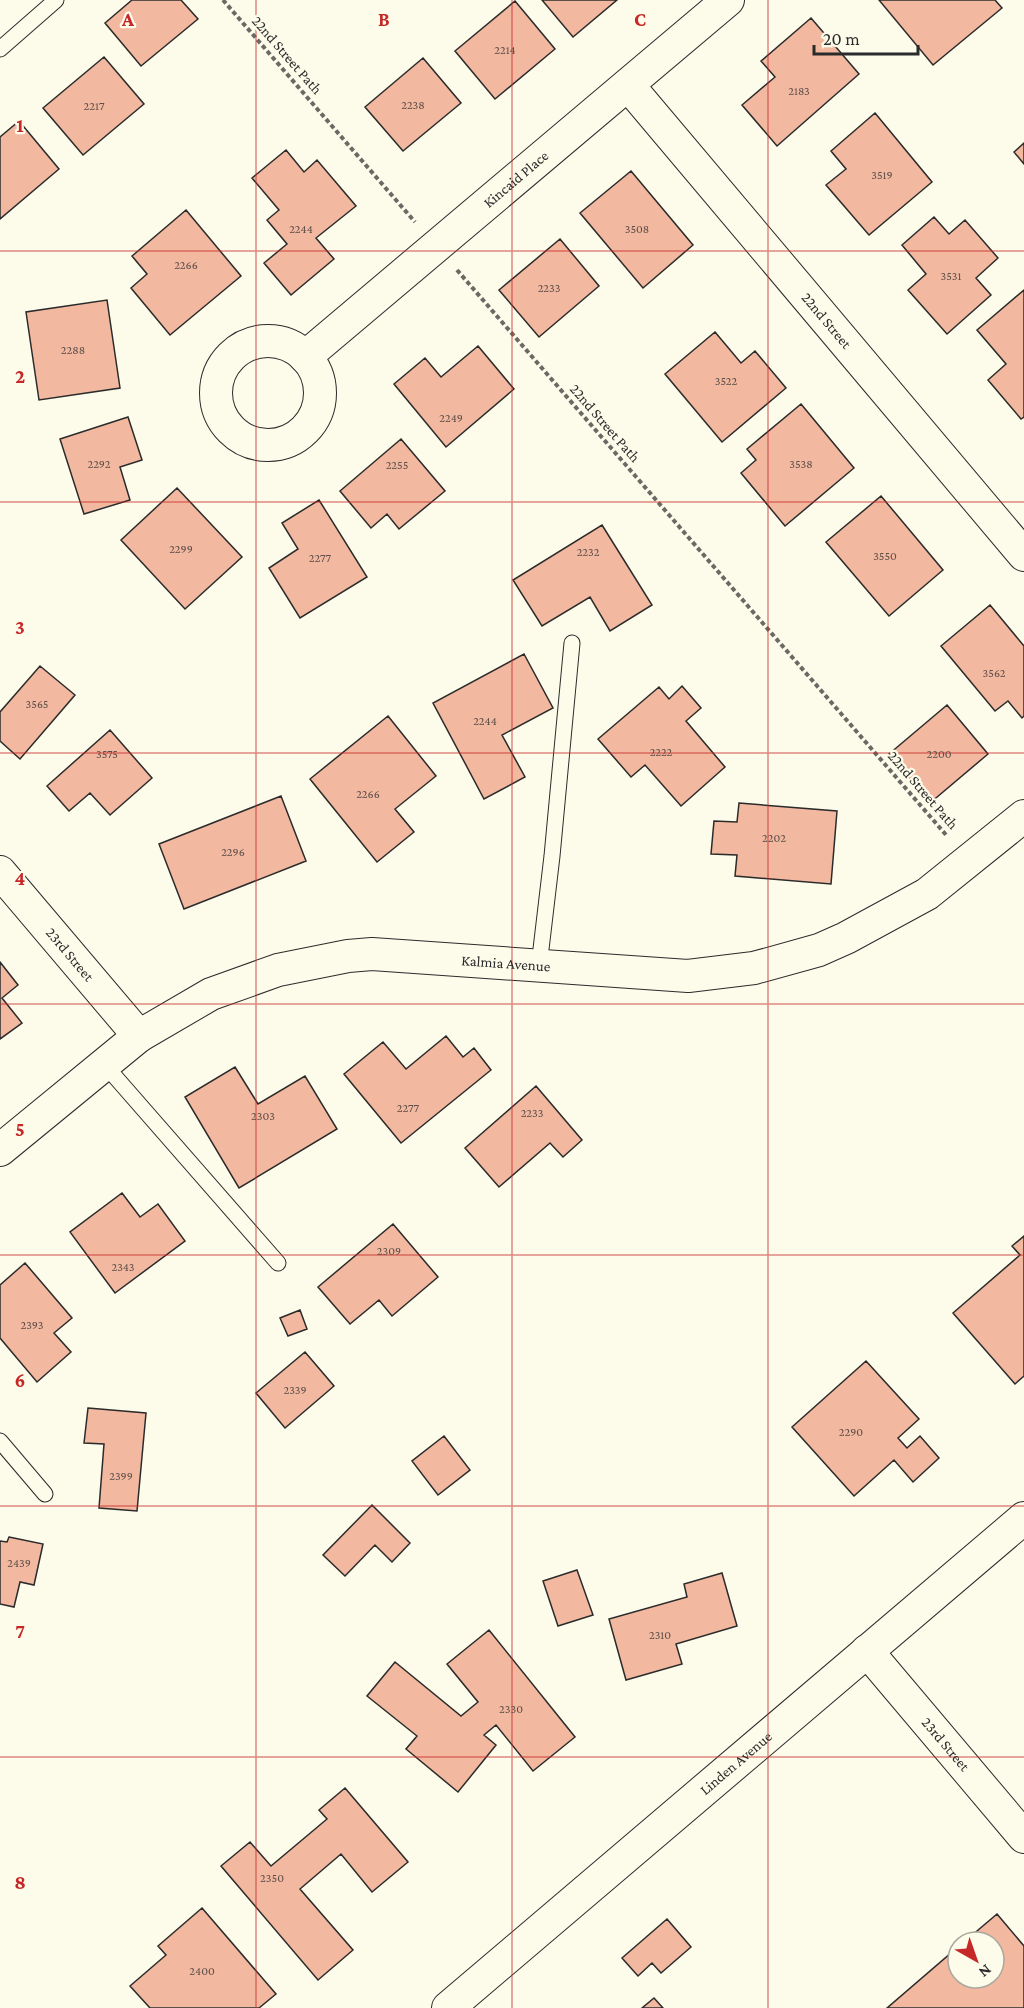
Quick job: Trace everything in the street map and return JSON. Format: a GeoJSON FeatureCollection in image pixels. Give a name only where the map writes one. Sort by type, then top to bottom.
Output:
{"type":"FeatureCollection","features":[{"type":"Feature","properties":{"kind":"street","name":"Kincaid Place"},"geometry":{"type":"LineString","coordinates":[[305,357],[728,0]]}},
{"type":"Feature","properties":{"kind":"street","name":"22nd Street"},"geometry":{"type":"LineString","coordinates":[[628,85],[1024,555]]}},
{"type":"Feature","properties":{"kind":"street","name":"Kalmia Avenue"},"geometry":{"type":"LineString","coordinates":[[0,1150],[139,1036],[211,994],[278,970],[348,956],[372,954],[687,976],[754,968],[819,950],[927,894],[1024,816]]}},
{"type":"Feature","properties":{"kind":"street","name":"23rd Street"},"geometry":{"type":"LineString","coordinates":[[0,872],[139,1036]]}},
{"type":"Feature","properties":{"kind":"street","name":"Linden Avenue"},"geometry":{"type":"LineString","coordinates":[[448,2008],[1024,1518]]}},
{"type":"Feature","properties":{"kind":"street","name":"23rd Street"},"geometry":{"type":"LineString","coordinates":[[867,1651],[1024,1837]]}},
{"type":"Feature","properties":{"kind":"lane"},"geometry":{"type":"LineString","coordinates":[[0,49],[56,0]]}},
{"type":"Feature","properties":{"kind":"lane"},"geometry":{"type":"LineString","coordinates":[[539,966],[572,643]]}},
{"type":"Feature","properties":{"kind":"lane"},"geometry":{"type":"LineString","coordinates":[[104,1064],[278,1263]]}},
{"type":"Feature","properties":{"kind":"lane"},"geometry":{"type":"LineString","coordinates":[[0,1441],[45,1494]]}},
{"type":"Feature","properties":{"kind":"path","name":"22nd Street Path"},"geometry":{"type":"LineString","coordinates":[[223,0],[969,861]]}},
{"type":"Feature","properties":{"kind":"building"},"geometry":{"type":"Polygon","coordinates":[[[132,0],[181,0],[198,19],[141,66],[105,23],[132,0]]]}},
{"type":"Feature","properties":{"kind":"building"},"geometry":{"type":"Polygon","coordinates":[[[542,0],[617,0],[573,37],[542,0]]]}},
{"type":"Feature","properties":{"kind":"building"},"geometry":{"type":"Polygon","coordinates":[[[879,0],[995,0],[1002,8],[933,65],[879,0]]]}},
{"type":"Feature","properties":{"kind":"building"},"geometry":{"type":"Polygon","coordinates":[[[515,1],[555,49],[495,99],[455,51],[515,1]]]}},
{"type":"Feature","properties":{"kind":"building"},"geometry":{"type":"Polygon","coordinates":[[[811,18],[859,74],[777,146],[742,105],[775,77],[761,61],[811,18]]]}},
{"type":"Feature","properties":{"kind":"building"},"geometry":{"type":"Polygon","coordinates":[[[104,57],[144,104],[83,155],[43,108],[104,57]]]}},
{"type":"Feature","properties":{"kind":"building"},"geometry":{"type":"Polygon","coordinates":[[[423,58],[461,103],[403,151],[365,107],[423,58]]]}},
{"type":"Feature","properties":{"kind":"building"},"geometry":{"type":"Polygon","coordinates":[[[875,113],[932,182],[869,235],[826,185],[846,169],[831,151],[875,113]]]}},
{"type":"Feature","properties":{"kind":"building"},"geometry":{"type":"Polygon","coordinates":[[[19,121],[59,169],[0,219],[0,137],[19,121]]]}},
{"type":"Feature","properties":{"kind":"building"},"geometry":{"type":"Polygon","coordinates":[[[1024,143],[1024,164],[1014,152],[1024,143]]]}},
{"type":"Feature","properties":{"kind":"building"},"geometry":{"type":"Polygon","coordinates":[[[286,150],[304,172],[317,160],[356,206],[316,238],[334,259],[291,295],[264,263],[287,244],[267,220],[279,210],[252,178],[286,150]]]}},
{"type":"Feature","properties":{"kind":"building"},"geometry":{"type":"Polygon","coordinates":[[[631,171],[693,245],[643,288],[580,213],[631,171]]]}},
{"type":"Feature","properties":{"kind":"building"},"geometry":{"type":"Polygon","coordinates":[[[186,210],[241,276],[170,335],[131,288],[147,274],[132,256],[186,210]]]}},
{"type":"Feature","properties":{"kind":"building"},"geometry":{"type":"Polygon","coordinates":[[[934,217],[949,234],[965,220],[998,258],[976,278],[991,295],[947,334],[908,290],[926,274],[902,245],[934,217]]]}},
{"type":"Feature","properties":{"kind":"building"},"geometry":{"type":"Polygon","coordinates":[[[560,239],[599,286],[539,337],[499,290],[560,239]]]}},
{"type":"Feature","properties":{"kind":"building"},"geometry":{"type":"Polygon","coordinates":[[[1024,290],[1024,417],[1021,419],[988,380],[1006,364],[977,330],[1024,290]]]}},
{"type":"Feature","properties":{"kind":"building"},"geometry":{"type":"Polygon","coordinates":[[[107,300],[120,388],[39,400],[26,312],[107,300]]]}},
{"type":"Feature","properties":{"kind":"building"},"geometry":{"type":"Polygon","coordinates":[[[715,332],[741,363],[755,351],[786,388],[722,442],[665,374],[715,332]]]}},
{"type":"Feature","properties":{"kind":"building"},"geometry":{"type":"Polygon","coordinates":[[[478,346],[514,389],[446,447],[394,384],[425,358],[441,377],[478,346]]]}},
{"type":"Feature","properties":{"kind":"building"},"geometry":{"type":"Polygon","coordinates":[[[801,404],[854,468],[785,526],[741,473],[756,460],[747,449],[801,404]]]}},
{"type":"Feature","properties":{"kind":"building"},"geometry":{"type":"Polygon","coordinates":[[[128,417],[142,460],[120,467],[130,500],[84,514],[60,439],[128,417]]]}},
{"type":"Feature","properties":{"kind":"building"},"geometry":{"type":"Polygon","coordinates":[[[401,439],[445,491],[399,529],[387,514],[371,528],[340,491],[401,439]]]}},
{"type":"Feature","properties":{"kind":"building"},"geometry":{"type":"Polygon","coordinates":[[[177,488],[242,557],[185,609],[121,540],[177,488]]]}},
{"type":"Feature","properties":{"kind":"building"},"geometry":{"type":"Polygon","coordinates":[[[881,496],[943,570],[889,616],[826,542],[881,496]]]}},
{"type":"Feature","properties":{"kind":"building"},"geometry":{"type":"Polygon","coordinates":[[[319,500],[367,577],[300,618],[269,568],[298,549],[282,523],[319,500]]]}},
{"type":"Feature","properties":{"kind":"building"},"geometry":{"type":"Polygon","coordinates":[[[602,525],[652,605],[610,631],[590,597],[542,626],[513,580],[602,525]]]}},
{"type":"Feature","properties":{"kind":"building"},"geometry":{"type":"Polygon","coordinates":[[[990,605],[1024,646],[1024,716],[1022,718],[1008,701],[995,711],[941,646],[990,605]]]}},
{"type":"Feature","properties":{"kind":"building"},"geometry":{"type":"Polygon","coordinates":[[[524,654],[553,708],[502,735],[525,777],[484,799],[433,703],[524,654]]]}},
{"type":"Feature","properties":{"kind":"building"},"geometry":{"type":"Polygon","coordinates":[[[40,666],[75,695],[20,759],[0,741],[0,712],[40,666]]]}},
{"type":"Feature","properties":{"kind":"building"},"geometry":{"type":"Polygon","coordinates":[[[682,686],[701,708],[686,721],[725,767],[681,806],[645,765],[631,777],[598,739],[659,687],[669,699],[682,686]]]}},
{"type":"Feature","properties":{"kind":"building"},"geometry":{"type":"Polygon","coordinates":[[[947,705],[988,754],[930,803],[889,754],[947,705]]]}},
{"type":"Feature","properties":{"kind":"building"},"geometry":{"type":"Polygon","coordinates":[[[388,716],[436,776],[395,809],[414,832],[377,862],[310,779],[388,716]]]}},
{"type":"Feature","properties":{"kind":"building"},"geometry":{"type":"Polygon","coordinates":[[[110,730],[152,778],[110,815],[90,793],[69,811],[47,786],[110,730]]]}},
{"type":"Feature","properties":{"kind":"building"},"geometry":{"type":"Polygon","coordinates":[[[281,796],[306,861],[184,909],[159,844],[281,796]]]}},
{"type":"Feature","properties":{"kind":"building"},"geometry":{"type":"Polygon","coordinates":[[[739,803],[837,811],[831,884],[735,876],[737,855],[711,854],[714,821],[737,822],[739,803]]]}},
{"type":"Feature","properties":{"kind":"building"},"geometry":{"type":"Polygon","coordinates":[[[0,962],[18,985],[2,998],[22,1023],[0,1039],[0,962]]]}},
{"type":"Feature","properties":{"kind":"building"},"geometry":{"type":"Polygon","coordinates":[[[446,1036],[463,1057],[474,1048],[491,1070],[401,1143],[344,1074],[383,1042],[406,1069],[446,1036]]]}},
{"type":"Feature","properties":{"kind":"building"},"geometry":{"type":"Polygon","coordinates":[[[235,1067],[258,1104],[305,1076],[337,1129],[239,1188],[185,1097],[235,1067]]]}},
{"type":"Feature","properties":{"kind":"building"},"geometry":{"type":"Polygon","coordinates":[[[536,1086],[582,1140],[563,1157],[550,1143],[499,1187],[465,1148],[536,1086]]]}},
{"type":"Feature","properties":{"kind":"building"},"geometry":{"type":"Polygon","coordinates":[[[122,1193],[140,1217],[158,1204],[185,1241],[115,1293],[70,1232],[122,1193]]]}},
{"type":"Feature","properties":{"kind":"building"},"geometry":{"type":"Polygon","coordinates":[[[393,1224],[438,1277],[392,1316],[379,1300],[350,1324],[318,1287],[393,1224]]]}},
{"type":"Feature","properties":{"kind":"building"},"geometry":{"type":"Polygon","coordinates":[[[1024,1236],[1024,1376],[1015,1384],[953,1313],[1020,1255],[1012,1246],[1024,1236]]]}},
{"type":"Feature","properties":{"kind":"building"},"geometry":{"type":"Polygon","coordinates":[[[25,1263],[72,1318],[54,1333],[71,1352],[37,1382],[0,1338],[0,1285],[25,1263]]]}},
{"type":"Feature","properties":{"kind":"building"},"geometry":{"type":"Polygon","coordinates":[[[300,1310],[307,1329],[288,1336],[280,1318],[300,1310]]]}},
{"type":"Feature","properties":{"kind":"building"},"geometry":{"type":"Polygon","coordinates":[[[305,1352],[334,1386],[285,1428],[256,1393],[305,1352]]]}},
{"type":"Feature","properties":{"kind":"building"},"geometry":{"type":"Polygon","coordinates":[[[866,1361],[919,1419],[898,1438],[907,1448],[920,1436],[939,1458],[913,1482],[894,1460],[854,1496],[792,1427],[866,1361]]]}},
{"type":"Feature","properties":{"kind":"building"},"geometry":{"type":"Polygon","coordinates":[[[88,1408],[146,1413],[137,1511],[99,1508],[104,1444],[84,1443],[88,1408]]]}},
{"type":"Feature","properties":{"kind":"building"},"geometry":{"type":"Polygon","coordinates":[[[444,1436],[470,1470],[438,1495],[412,1461],[444,1436]]]}},
{"type":"Feature","properties":{"kind":"building"},"geometry":{"type":"Polygon","coordinates":[[[372,1505],[410,1543],[392,1562],[375,1545],[345,1576],[323,1555],[372,1505]]]}},
{"type":"Feature","properties":{"kind":"building"},"geometry":{"type":"Polygon","coordinates":[[[9,1537],[43,1544],[34,1585],[20,1582],[14,1607],[0,1604],[0,1541],[7,1542],[9,1537]]]}},
{"type":"Feature","properties":{"kind":"building"},"geometry":{"type":"Polygon","coordinates":[[[577,1570],[593,1615],[558,1626],[543,1581],[577,1570]]]}},
{"type":"Feature","properties":{"kind":"building"},"geometry":{"type":"Polygon","coordinates":[[[722,1573],[737,1626],[676,1644],[682,1664],[626,1680],[609,1619],[687,1597],[684,1584],[722,1573]]]}},
{"type":"Feature","properties":{"kind":"building"},"geometry":{"type":"Polygon","coordinates":[[[489,1630],[575,1737],[533,1771],[496,1725],[484,1735],[496,1745],[458,1792],[406,1749],[417,1736],[367,1696],[395,1662],[461,1716],[478,1702],[447,1664],[489,1630]]]}},
{"type":"Feature","properties":{"kind":"building"},"geometry":{"type":"Polygon","coordinates":[[[345,1788],[408,1862],[372,1892],[341,1854],[300,1889],[353,1950],[318,1980],[221,1866],[250,1842],[271,1866],[327,1819],[319,1810],[345,1788]]]}},
{"type":"Feature","properties":{"kind":"building"},"geometry":{"type":"Polygon","coordinates":[[[202,1908],[276,1994],[259,2008],[150,2008],[130,1986],[166,1955],[158,1946],[202,1908]]]}},
{"type":"Feature","properties":{"kind":"building"},"geometry":{"type":"Polygon","coordinates":[[[997,1914],[1024,1946],[1024,2008],[887,2008],[946,1957],[946,1990],[1006,1990],[1006,1930],[978,1930],[997,1914]]]}},
{"type":"Feature","properties":{"kind":"building"},"geometry":{"type":"Polygon","coordinates":[[[667,1919],[691,1947],[661,1973],[652,1963],[638,1976],[622,1958],[667,1919]]]}},
{"type":"Feature","properties":{"kind":"building"},"geometry":{"type":"Polygon","coordinates":[[[654,1998],[663,2008],[642,2008],[654,1998]]]}}]}
